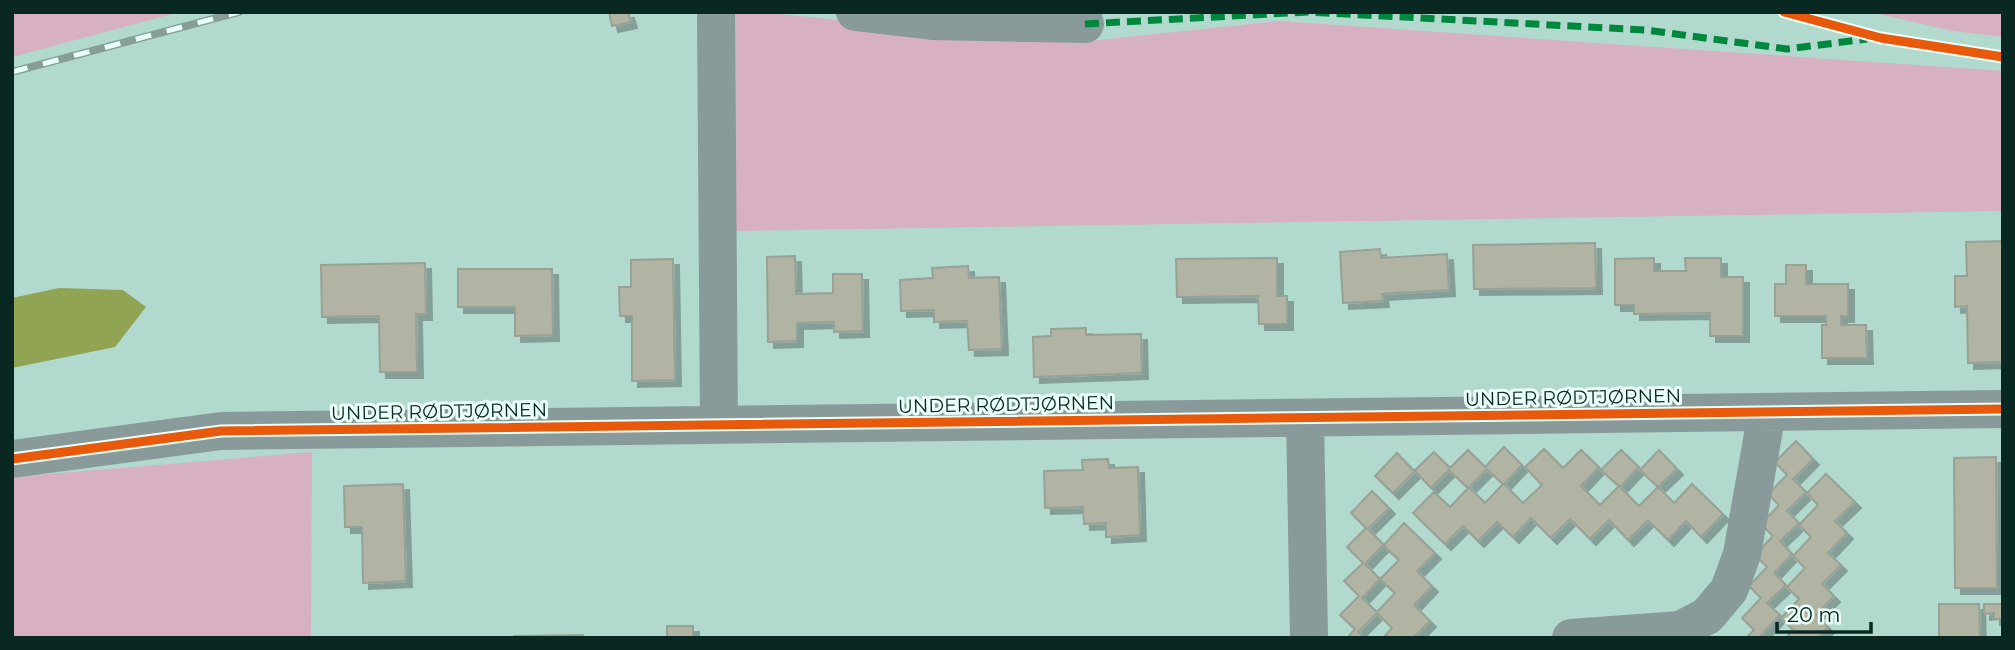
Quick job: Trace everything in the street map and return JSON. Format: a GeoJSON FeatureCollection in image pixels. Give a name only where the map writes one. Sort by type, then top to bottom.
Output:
{"type":"FeatureCollection","features":[{"type":"Feature","properties":{"kind":"street"},"geometry":{"type":"LineString","coordinates":[[716,12],[719,425]]}},
{"type":"Feature","properties":{"kind":"street"},"geometry":{"type":"LineString","coordinates":[[855,12],[932,21],[1085,24]]}},
{"type":"Feature","properties":{"kind":"street","name":"UNDER RØDTJØRNEN"},"geometry":{"type":"LineString","coordinates":[[12,459],[221,430],[2003,410]]}},
{"type":"Feature","properties":{"kind":"street"},"geometry":{"type":"LineString","coordinates":[[1571,638],[1680,630],[1707,616],[1729,590],[1742,554],[1768,412]]}},
{"type":"Feature","properties":{"kind":"street"},"geometry":{"type":"LineString","coordinates":[[1305,418],[1309,638]]}},
{"type":"Feature","properties":{"kind":"shaded area"},"geometry":{"type":"Polygon","coordinates":[[[12,12],[180,12],[12,57],[12,12]]]}},
{"type":"Feature","properties":{"kind":"shaded area"},"geometry":{"type":"Polygon","coordinates":[[[729,12],[760,12],[1070,43],[1279,21],[2003,71],[2003,211],[734,231],[729,12]]]}},
{"type":"Feature","properties":{"kind":"shaded area"},"geometry":{"type":"Polygon","coordinates":[[[1870,12],[2003,12],[2003,37],[1953,31],[1870,12]]]}},
{"type":"Feature","properties":{"kind":"shaded area"},"geometry":{"type":"Polygon","coordinates":[[[59,288],[123,290],[146,307],[115,347],[12,368],[12,298],[59,288]]]}},
{"type":"Feature","properties":{"kind":"shaded area"},"geometry":{"type":"Polygon","coordinates":[[[312,452],[311,638],[12,638],[12,477],[312,452]]]}},
{"type":"Feature","properties":{"kind":"building"},"geometry":{"type":"Polygon","coordinates":[[[609,12],[628,12],[631,22],[612,26],[609,12]]]}},
{"type":"Feature","properties":{"kind":"building"},"geometry":{"type":"Polygon","coordinates":[[[2003,241],[2003,362],[1968,363],[1967,306],[1955,307],[1955,276],[1967,276],[1966,242],[2003,241]]]}},
{"type":"Feature","properties":{"kind":"building"},"geometry":{"type":"Polygon","coordinates":[[[1595,243],[1596,288],[1474,289],[1473,245],[1595,243]]]}},
{"type":"Feature","properties":{"kind":"building"},"geometry":{"type":"Polygon","coordinates":[[[1380,249],[1381,258],[1447,254],[1449,290],[1382,294],[1383,301],[1343,303],[1340,252],[1380,249]]]}},
{"type":"Feature","properties":{"kind":"building"},"geometry":{"type":"Polygon","coordinates":[[[795,256],[796,294],[833,293],[833,274],[862,274],[863,331],[834,332],[834,322],[797,323],[797,341],[768,342],[767,257],[795,256]]]}},
{"type":"Feature","properties":{"kind":"building"},"geometry":{"type":"Polygon","coordinates":[[[1277,258],[1277,296],[1287,296],[1287,324],[1259,324],[1258,296],[1177,297],[1176,259],[1277,258]]]}},
{"type":"Feature","properties":{"kind":"building"},"geometry":{"type":"Polygon","coordinates":[[[1654,258],[1654,271],[1686,271],[1685,258],[1721,258],[1721,277],[1743,277],[1743,336],[1710,336],[1710,313],[1634,314],[1634,305],[1615,305],[1615,259],[1654,258]]]}},
{"type":"Feature","properties":{"kind":"building"},"geometry":{"type":"Polygon","coordinates":[[[673,259],[675,380],[632,381],[632,316],[620,316],[619,287],[631,287],[631,260],[673,259]]]}},
{"type":"Feature","properties":{"kind":"building"},"geometry":{"type":"Polygon","coordinates":[[[425,263],[426,314],[416,314],[417,372],[380,372],[379,316],[322,317],[321,265],[425,263]]]}},
{"type":"Feature","properties":{"kind":"building"},"geometry":{"type":"Polygon","coordinates":[[[1786,265],[1806,265],[1806,284],[1848,284],[1848,316],[1841,316],[1841,325],[1866,325],[1867,358],[1822,358],[1822,325],[1826,325],[1826,316],[1775,316],[1775,284],[1786,284],[1786,265]]]}},
{"type":"Feature","properties":{"kind":"building"},"geometry":{"type":"Polygon","coordinates":[[[968,266],[969,278],[999,277],[1002,349],[969,350],[967,321],[934,322],[934,310],[901,311],[900,280],[933,278],[932,268],[968,266]]]}},
{"type":"Feature","properties":{"kind":"building"},"geometry":{"type":"Polygon","coordinates":[[[458,269],[552,269],[553,335],[515,336],[515,307],[458,307],[458,269]]]}},
{"type":"Feature","properties":{"kind":"building"},"geometry":{"type":"Polygon","coordinates":[[[1086,328],[1086,335],[1141,334],[1142,373],[1034,377],[1033,337],[1051,336],[1051,329],[1086,328]]]}},
{"type":"Feature","properties":{"kind":"building"},"geometry":{"type":"Polygon","coordinates":[[[1796,441],[1813,459],[1793,479],[1806,492],[1787,511],[1799,523],[1780,541],[1792,554],[1774,573],[1786,585],[1767,603],[1780,615],[1761,635],[1763,638],[1746,638],[1754,630],[1742,618],[1761,598],[1749,586],[1767,567],[1755,555],[1773,536],[1761,524],[1779,505],[1768,494],[1787,475],[1775,462],[1796,441]]]}},
{"type":"Feature","properties":{"kind":"building"},"geometry":{"type":"Polygon","coordinates":[[[1504,447],[1522,465],[1504,484],[1523,503],[1542,485],[1525,467],[1544,449],[1563,468],[1581,450],[1599,467],[1581,486],[1600,505],[1619,486],[1601,470],[1621,450],[1639,467],[1620,487],[1639,506],[1658,487],[1674,503],[1692,484],[1723,514],[1701,537],[1686,521],[1668,540],[1648,520],[1628,540],[1609,520],[1590,539],[1570,519],[1551,538],[1531,518],[1513,537],[1497,522],[1478,541],[1463,526],[1445,544],[1413,513],[1434,492],[1450,507],[1469,487],[1449,470],[1431,488],[1415,471],[1393,493],[1375,476],[1397,453],[1414,471],[1434,452],[1450,468],[1468,450],[1485,467],[1504,447]],[[1487,469],[1469,487],[1485,503],[1503,484],[1487,469]]]}},
{"type":"Feature","properties":{"kind":"building"},"geometry":{"type":"Polygon","coordinates":[[[1659,450],[1677,469],[1658,487],[1640,470],[1659,450]]]}},
{"type":"Feature","properties":{"kind":"building"},"geometry":{"type":"Polygon","coordinates":[[[1996,457],[1997,588],[1955,588],[1954,458],[1996,457]]]}},
{"type":"Feature","properties":{"kind":"building"},"geometry":{"type":"Polygon","coordinates":[[[1108,459],[1109,468],[1138,467],[1140,535],[1106,537],[1106,523],[1084,524],[1083,507],[1045,508],[1044,471],[1083,470],[1082,460],[1108,459]]]}},
{"type":"Feature","properties":{"kind":"building"},"geometry":{"type":"Polygon","coordinates":[[[1826,474],[1855,502],[1835,521],[1847,533],[1828,553],[1841,565],[1822,584],[1834,596],[1816,615],[1828,627],[1818,638],[1786,638],[1793,630],[1781,618],[1799,599],[1787,587],[1805,568],[1793,556],[1811,537],[1799,525],[1818,505],[1807,493],[1826,474]]]}},
{"type":"Feature","properties":{"kind":"building"},"geometry":{"type":"Polygon","coordinates":[[[403,484],[406,581],[363,583],[362,527],[345,527],[344,486],[403,484]]]}},
{"type":"Feature","properties":{"kind":"building"},"geometry":{"type":"Polygon","coordinates":[[[1372,491],[1389,508],[1368,529],[1384,545],[1404,523],[1435,553],[1417,571],[1432,586],[1414,605],[1430,621],[1413,638],[1383,638],[1392,628],[1377,613],[1358,632],[1365,638],[1347,638],[1355,629],[1340,615],[1359,596],[1344,581],[1363,563],[1347,547],[1366,528],[1351,513],[1372,491]],[[1383,545],[1365,564],[1380,579],[1399,560],[1383,545]],[[1380,579],[1362,598],[1377,612],[1395,593],[1380,579]]]}},
{"type":"Feature","properties":{"kind":"building"},"geometry":{"type":"Polygon","coordinates":[[[1939,604],[1979,604],[1980,638],[1939,638],[1939,604]]]}},
{"type":"Feature","properties":{"kind":"building"},"geometry":{"type":"Polygon","coordinates":[[[1984,604],[2003,604],[2003,619],[1994,619],[1994,613],[1984,614],[1984,604]]]}},
{"type":"Feature","properties":{"kind":"building"},"geometry":{"type":"Polygon","coordinates":[[[667,626],[693,626],[693,638],[667,638],[667,626]]]}},
{"type":"Feature","properties":{"kind":"building"},"geometry":{"type":"Polygon","coordinates":[[[583,635],[583,638],[514,638],[514,636],[583,635]]]}},
{"type":"Feature","properties":{"kind":"railway"},"geometry":{"type":"LineString","coordinates":[[12,72],[239,12]]}},
{"type":"Feature","properties":{"kind":"marked path"},"geometry":{"type":"LineString","coordinates":[[1085,24],[1308,12],[1646,30],[1787,49],[1867,39]]}},
{"type":"Feature","properties":{"kind":"cycle path"},"geometry":{"type":"LineString","coordinates":[[1784,12],[1881,38],[2003,57]]}},
{"type":"Feature","properties":{"kind":"cycle path"},"geometry":{"type":"LineString","coordinates":[[12,459],[221,431],[2003,409]]}}]}
